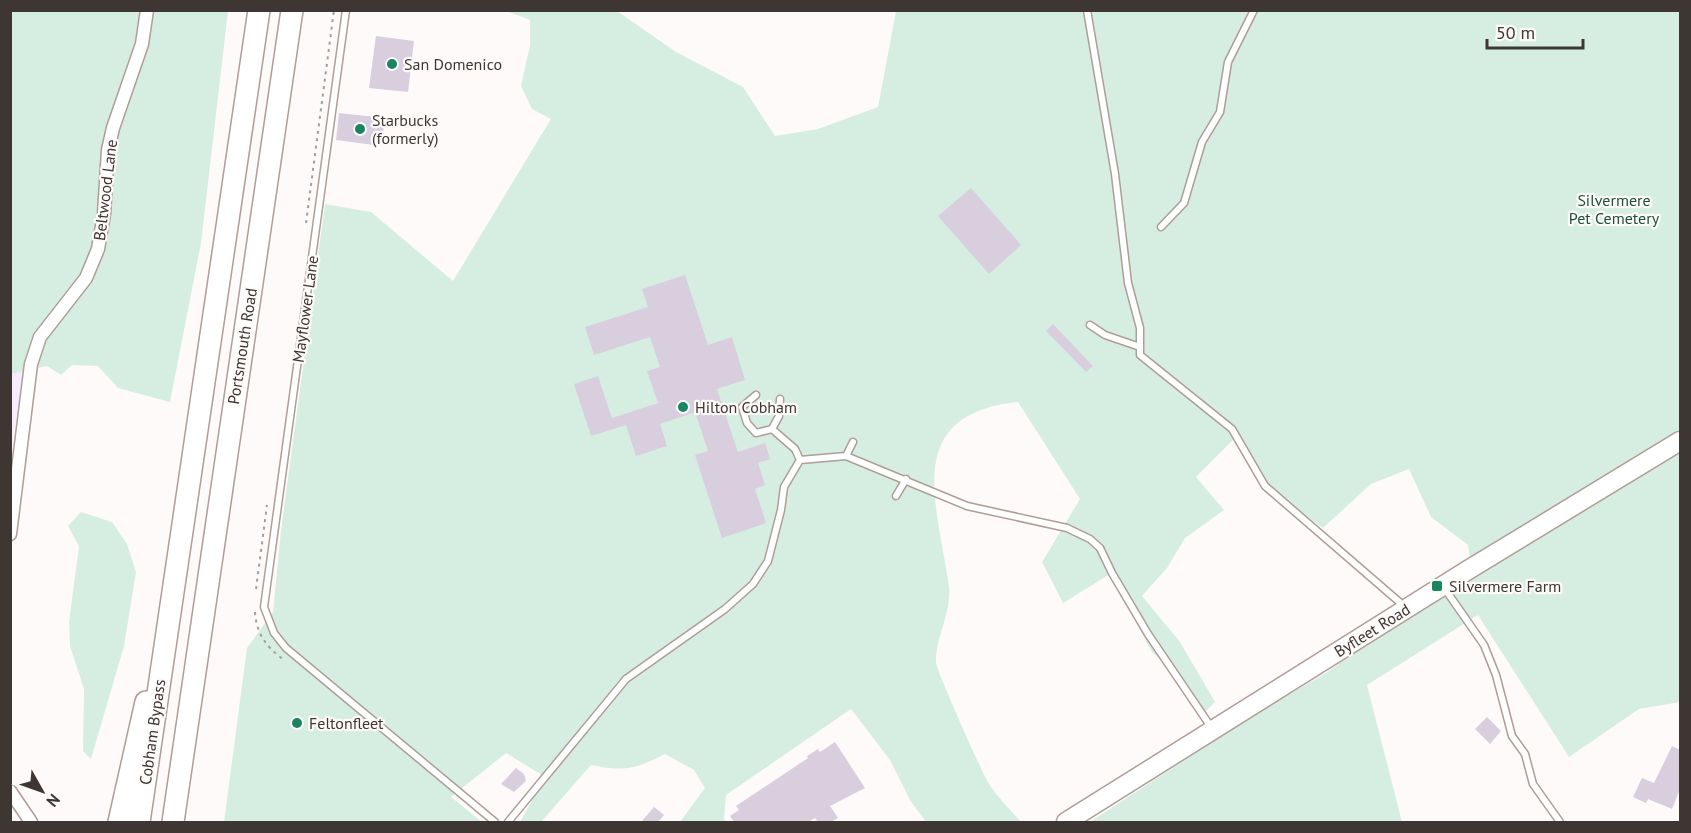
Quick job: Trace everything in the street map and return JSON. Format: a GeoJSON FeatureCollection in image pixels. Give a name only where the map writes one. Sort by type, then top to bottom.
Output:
{"type":"FeatureCollection","features":[{"type":"Feature","properties":{"kind":"highway","name":"Portsmouth Road"},"geometry":{"type":"LineString","coordinates":[[165,641],[259,10]]}},
{"type":"Feature","properties":{"kind":"highway","name":"Portsmouth Road"},"geometry":{"type":"LineString","coordinates":[[193,682],[292,10]]}},
{"type":"Feature","properties":{"kind":"highway"},"geometry":{"type":"LineString","coordinates":[[119,822],[140,720],[165,641]]}},
{"type":"Feature","properties":{"kind":"highway","name":"Cobham Bypass"},"geometry":{"type":"LineString","coordinates":[[139,822],[165,641]]}},
{"type":"Feature","properties":{"kind":"highway"},"geometry":{"type":"LineString","coordinates":[[185,822],[193,682]]}},
{"type":"Feature","properties":{"kind":"highway","name":"Cobham Bypass"},"geometry":{"type":"LineString","coordinates":[[173,822],[193,682]]}},
{"type":"Feature","properties":{"kind":"main road","name":"Byfleet Road"},"geometry":{"type":"LineString","coordinates":[[1066,822],[1407,608],[1680,441]]}},
{"type":"Feature","properties":{"kind":"street","name":"Beltwood Lane"},"geometry":{"type":"LineString","coordinates":[[10,534],[31,364],[40,337],[86,278],[98,249],[110,139],[142,44],[147,10]]}},
{"type":"Feature","properties":{"kind":"street"},"geometry":{"type":"LineString","coordinates":[[10,791],[31,822]]}},
{"type":"Feature","properties":{"kind":"lane","name":"Mayflower Lane"},"geometry":{"type":"LineString","coordinates":[[346,10],[264,607],[270,626],[286,648],[495,822]]}},
{"type":"Feature","properties":{"kind":"lane"},"geometry":{"type":"LineString","coordinates":[[1087,10],[1115,174],[1128,283],[1140,328],[1140,355],[1232,429],[1265,486],[1407,608]]}},
{"type":"Feature","properties":{"kind":"lane"},"geometry":{"type":"LineString","coordinates":[[1161,227],[1184,203],[1202,142],[1220,112],[1228,62],[1254,10]]}},
{"type":"Feature","properties":{"kind":"lane"},"geometry":{"type":"LineString","coordinates":[[1090,326],[1104,335],[1140,347]]}},
{"type":"Feature","properties":{"kind":"lane"},"geometry":{"type":"LineString","coordinates":[[756,395],[742,407],[747,423],[756,433],[772,429],[779,416],[780,399]]}},
{"type":"Feature","properties":{"kind":"lane"},"geometry":{"type":"LineString","coordinates":[[772,429],[795,449],[800,460]]}},
{"type":"Feature","properties":{"kind":"lane"},"geometry":{"type":"LineString","coordinates":[[846,456],[853,442]]}},
{"type":"Feature","properties":{"kind":"lane"},"geometry":{"type":"LineString","coordinates":[[800,460],[846,456],[967,506],[1067,528],[1090,539],[1100,548],[1148,634],[1213,730]]}},
{"type":"Feature","properties":{"kind":"lane"},"geometry":{"type":"LineString","coordinates":[[508,822],[626,679],[725,609],[753,584],[768,561],[781,510],[784,487],[800,460]]}},
{"type":"Feature","properties":{"kind":"lane"},"geometry":{"type":"LineString","coordinates":[[896,496],[906,479]]}},
{"type":"Feature","properties":{"kind":"lane"},"geometry":{"type":"LineString","coordinates":[[1443,586],[1484,645],[1496,675],[1512,736],[1526,754],[1533,784],[1560,822]]}},
{"type":"Feature","properties":{"kind":"path"},"geometry":{"type":"LineString","coordinates":[[305,232],[334,10]]}},
{"type":"Feature","properties":{"kind":"path"},"geometry":{"type":"LineString","coordinates":[[255,596],[269,496]]}},
{"type":"Feature","properties":{"kind":"path"},"geometry":{"type":"LineString","coordinates":[[255,606],[259,632],[270,648],[284,660]]}},
{"type":"Feature","properties":{"kind":"shaded area"},"geometry":{"type":"Polygon","coordinates":[[[24,371],[11,451],[11,374],[24,371]]]}},
{"type":"Feature","properties":{"kind":"green space"},"geometry":{"type":"Polygon","coordinates":[[[10,11],[228,11],[201,243],[170,402],[118,388],[98,366],[72,365],[61,375],[47,366],[11,374],[10,11]]]}},
{"type":"Feature","properties":{"kind":"green space","name":"Silvermere Pet Cemetery"},"geometry":{"type":"Polygon","coordinates":[[[506,11],[617,11],[676,52],[743,87],[775,136],[818,129],[878,107],[896,11],[1680,11],[1680,702],[1639,709],[1569,757],[1478,615],[1367,685],[1402,822],[1090,822],[1244,721],[1326,673],[1471,568],[1468,545],[1431,517],[1409,469],[1371,484],[1323,528],[1265,486],[1236,437],[1196,477],[1224,510],[1185,538],[1167,568],[1142,596],[1180,642],[1215,702],[1200,717],[1176,673],[1152,652],[1110,574],[1063,603],[1042,562],[1080,499],[1018,402],[981,410],[956,425],[941,444],[935,469],[935,496],[949,596],[936,663],[989,784],[1021,822],[926,822],[910,800],[890,760],[851,709],[726,795],[724,819],[726,822],[680,822],[705,788],[694,770],[665,754],[629,768],[591,765],[541,822],[520,822],[545,777],[506,753],[451,797],[482,822],[224,822],[247,648],[273,612],[281,530],[325,204],[371,212],[453,281],[551,119],[532,109],[521,86],[530,45],[530,20],[506,11]]]}},
{"type":"Feature","properties":{"kind":"green space"},"geometry":{"type":"Polygon","coordinates":[[[81,512],[112,522],[127,544],[136,572],[124,646],[91,759],[83,751],[84,689],[70,646],[69,622],[79,546],[68,526],[81,512]]]}},
{"type":"Feature","properties":{"kind":"building","name":"San Domenico"},"geometry":{"type":"Polygon","coordinates":[[[376,36],[414,41],[408,92],[369,88],[376,36]]]}},
{"type":"Feature","properties":{"kind":"building","name":"Starbucks (formerly)"},"geometry":{"type":"Polygon","coordinates":[[[339,113],[385,118],[381,146],[336,140],[339,113]]]}},
{"type":"Feature","properties":{"kind":"building"},"geometry":{"type":"Polygon","coordinates":[[[971,188],[1021,245],[989,274],[938,216],[971,188]]]}},
{"type":"Feature","properties":{"kind":"building","name":"Hilton Cobham"},"geometry":{"type":"Polygon","coordinates":[[[685,275],[708,345],[732,337],[745,380],[717,389],[738,452],[765,443],[770,459],[758,463],[765,485],[755,489],[766,523],[722,538],[695,455],[708,451],[695,412],[660,424],[667,446],[636,456],[626,425],[591,436],[574,384],[598,376],[612,418],[658,403],[647,371],[660,367],[650,337],[594,355],[585,327],[648,307],[642,289],[685,275]]]}},
{"type":"Feature","properties":{"kind":"building"},"geometry":{"type":"Polygon","coordinates":[[[1053,324],[1093,366],[1086,372],[1046,331],[1053,324]]]}},
{"type":"Feature","properties":{"kind":"building"},"geometry":{"type":"Polygon","coordinates":[[[1487,717],[1501,731],[1490,744],[1475,729],[1487,717]]]}},
{"type":"Feature","properties":{"kind":"building"},"geometry":{"type":"Polygon","coordinates":[[[835,742],[865,788],[830,806],[838,818],[831,822],[818,822],[815,818],[808,822],[734,822],[730,816],[739,810],[736,806],[808,758],[807,756],[818,749],[820,752],[835,742]]]}},
{"type":"Feature","properties":{"kind":"building"},"geometry":{"type":"Polygon","coordinates":[[[1672,746],[1680,750],[1680,789],[1672,809],[1648,799],[1646,803],[1633,797],[1642,778],[1654,783],[1672,746]]]}},
{"type":"Feature","properties":{"kind":"building"},"geometry":{"type":"Polygon","coordinates":[[[516,768],[524,774],[526,781],[514,792],[501,784],[516,768]]]}},
{"type":"Feature","properties":{"kind":"building"},"geometry":{"type":"Polygon","coordinates":[[[654,807],[664,815],[658,822],[641,822],[654,807]]]}},
{"type":"Feature","properties":{"kind":"place","name":"San Domenico"},"geometry":{"type":"Point","coordinates":[392,64]}},
{"type":"Feature","properties":{"kind":"place","name":"Starbucks (formerly)"},"geometry":{"type":"Point","coordinates":[360,129]}},
{"type":"Feature","properties":{"kind":"place","name":"Hilton Cobham"},"geometry":{"type":"Point","coordinates":[683,407]}},
{"type":"Feature","properties":{"kind":"place","name":"Silvermere Farm"},"geometry":{"type":"Point","coordinates":[1437,586]}},
{"type":"Feature","properties":{"kind":"place","name":"Feltonfleet"},"geometry":{"type":"Point","coordinates":[297,723]}}]}
